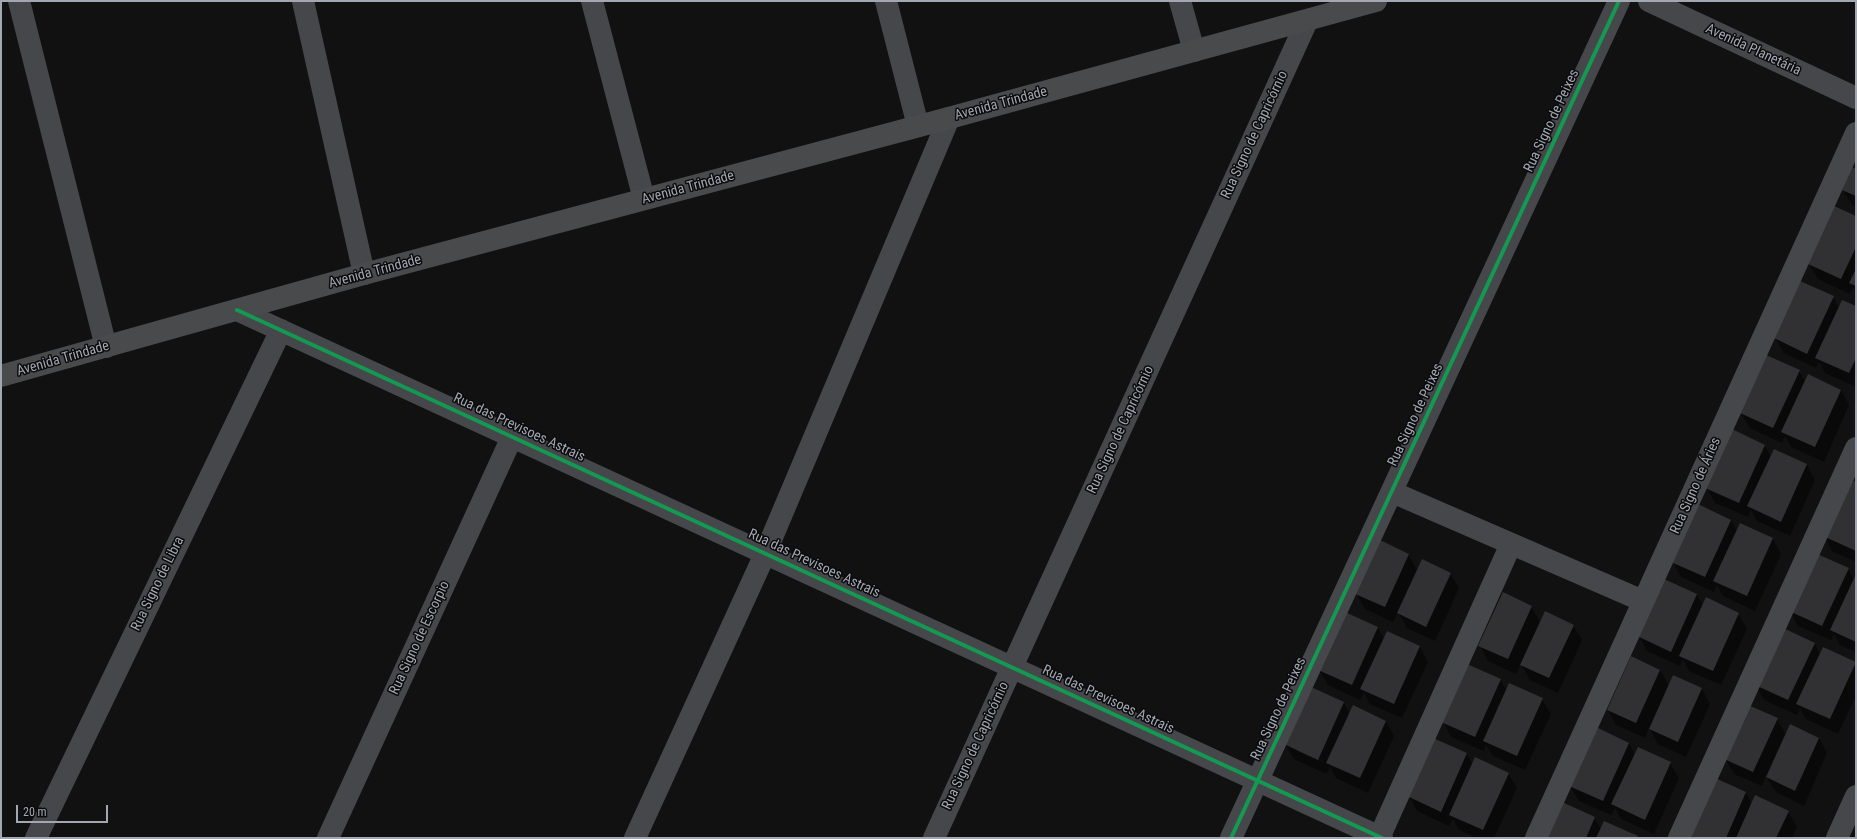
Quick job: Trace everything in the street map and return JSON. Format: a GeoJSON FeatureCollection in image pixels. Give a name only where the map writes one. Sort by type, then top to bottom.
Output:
{"type":"FeatureCollection","features":[{"type":"Feature","properties":{"kind":"main road","name":"Avenida Trindade"},"geometry":{"type":"LineString","coordinates":[[1,376],[364,274],[949,118],[1376,1]]}},
{"type":"Feature","properties":{"kind":"street"},"geometry":{"type":"LineString","coordinates":[[19,1],[106,347]]}},
{"type":"Feature","properties":{"kind":"street"},"geometry":{"type":"LineString","coordinates":[[303,1],[364,274]]}},
{"type":"Feature","properties":{"kind":"street"},"geometry":{"type":"LineString","coordinates":[[592,1],[644,200]]}},
{"type":"Feature","properties":{"kind":"street"},"geometry":{"type":"LineString","coordinates":[[886,1],[918,126]]}},
{"type":"Feature","properties":{"kind":"street"},"geometry":{"type":"LineString","coordinates":[[1180,1],[1194,51]]}},
{"type":"Feature","properties":{"kind":"street","name":"Rua Signo de Peixes"},"geometry":{"type":"LineString","coordinates":[[1232,838],[1619,1]]}},
{"type":"Feature","properties":{"kind":"street","name":"Avenida Planetária"},"geometry":{"type":"LineString","coordinates":[[1649,1],[1856,98]]}},
{"type":"Feature","properties":{"kind":"street","name":"Rua Signo de Capricórnio"},"geometry":{"type":"LineString","coordinates":[[934,838],[1307,21]]}},
{"type":"Feature","properties":{"kind":"street"},"geometry":{"type":"LineString","coordinates":[[635,838],[765,554],[949,118]]}},
{"type":"Feature","properties":{"kind":"street","name":"Rua Signo de Áries"},"geometry":{"type":"LineString","coordinates":[[1536,838],[1856,133]]}},
{"type":"Feature","properties":{"kind":"street","name":"Rua das Previsoes Astrais"},"geometry":{"type":"LineString","coordinates":[[236,310],[1380,838]]}},
{"type":"Feature","properties":{"kind":"street","name":"Rua Signo de Libra"},"geometry":{"type":"LineString","coordinates":[[36,838],[281,330]]}},
{"type":"Feature","properties":{"kind":"street","name":"Rua Signo de Escorpio"},"geometry":{"type":"LineString","coordinates":[[328,838],[512,437]]}},
{"type":"Feature","properties":{"kind":"street"},"geometry":{"type":"LineString","coordinates":[[1679,838],[1856,448]]}},
{"type":"Feature","properties":{"kind":"street"},"geometry":{"type":"LineString","coordinates":[[1392,492],[1643,601]]}},
{"type":"Feature","properties":{"kind":"street"},"geometry":{"type":"LineString","coordinates":[[1380,838],[1511,544]]}},
{"type":"Feature","properties":{"kind":"street"},"geometry":{"type":"LineString","coordinates":[[1837,838],[1856,796]]}},
{"type":"Feature","properties":{"kind":"building"},"geometry":{"type":"Polygon","coordinates":[[[1852,167],[1856,169],[1856,196],[1842,190],[1852,167]]]}},
{"type":"Feature","properties":{"kind":"building"},"geometry":{"type":"Polygon","coordinates":[[[1834,206],[1856,216],[1856,247],[1841,279],[1808,264],[1834,206]]]}},
{"type":"Feature","properties":{"kind":"building"},"geometry":{"type":"Polygon","coordinates":[[[1856,269],[1856,286],[1849,283],[1856,269]]]}},
{"type":"Feature","properties":{"kind":"building"},"geometry":{"type":"Polygon","coordinates":[[[1800,281],[1834,296],[1807,354],[1774,338],[1800,281]]]}},
{"type":"Feature","properties":{"kind":"building"},"geometry":{"type":"Polygon","coordinates":[[[1842,300],[1856,306],[1856,358],[1849,373],[1815,358],[1842,300]]]}},
{"type":"Feature","properties":{"kind":"building"},"geometry":{"type":"Polygon","coordinates":[[[1766,355],[1800,370],[1773,428],[1740,413],[1766,355]]]}},
{"type":"Feature","properties":{"kind":"building"},"geometry":{"type":"Polygon","coordinates":[[[1808,374],[1841,390],[1815,447],[1781,432],[1808,374]]]}},
{"type":"Feature","properties":{"kind":"building"},"geometry":{"type":"Polygon","coordinates":[[[1732,429],[1765,445],[1739,503],[1705,488],[1732,429]]]}},
{"type":"Feature","properties":{"kind":"building"},"geometry":{"type":"Polygon","coordinates":[[[1774,449],[1807,464],[1781,522],[1747,506],[1774,449]]]}},
{"type":"Feature","properties":{"kind":"building"},"geometry":{"type":"Polygon","coordinates":[[[1849,479],[1856,482],[1856,551],[1823,536],[1849,479]]]}},
{"type":"Feature","properties":{"kind":"building"},"geometry":{"type":"Polygon","coordinates":[[[1698,504],[1731,520],[1705,577],[1671,562],[1698,504]]]}},
{"type":"Feature","properties":{"kind":"building"},"geometry":{"type":"Polygon","coordinates":[[[1740,523],[1773,538],[1747,596],[1713,581],[1740,523]]]}},
{"type":"Feature","properties":{"kind":"building"},"geometry":{"type":"Polygon","coordinates":[[[1380,540],[1409,554],[1385,607],[1355,594],[1380,540]]]}},
{"type":"Feature","properties":{"kind":"building"},"geometry":{"type":"Polygon","coordinates":[[[1815,553],[1849,568],[1822,626],[1789,611],[1815,553]]]}},
{"type":"Feature","properties":{"kind":"building"},"geometry":{"type":"Polygon","coordinates":[[[1422,559],[1451,573],[1426,627],[1397,613],[1422,559]]]}},
{"type":"Feature","properties":{"kind":"building"},"geometry":{"type":"Polygon","coordinates":[[[1856,574],[1856,642],[1830,630],[1856,574]]]}},
{"type":"Feature","properties":{"kind":"building"},"geometry":{"type":"Polygon","coordinates":[[[1664,579],[1697,594],[1671,652],[1637,636],[1664,579]]]}},
{"type":"Feature","properties":{"kind":"building"},"geometry":{"type":"Polygon","coordinates":[[[1503,592],[1532,606],[1508,659],[1478,646],[1503,592]]]}},
{"type":"Feature","properties":{"kind":"building"},"geometry":{"type":"Polygon","coordinates":[[[1706,597],[1739,613],[1713,671],[1679,656],[1706,597]]]}},
{"type":"Feature","properties":{"kind":"building"},"geometry":{"type":"Polygon","coordinates":[[[1545,611],[1574,625],[1549,678],[1520,665],[1545,611]]]}},
{"type":"Feature","properties":{"kind":"building"},"geometry":{"type":"Polygon","coordinates":[[[1345,612],[1378,627],[1352,685],[1318,670],[1345,612]]]}},
{"type":"Feature","properties":{"kind":"building"},"geometry":{"type":"Polygon","coordinates":[[[1781,627],[1815,643],[1788,700],[1755,685],[1781,627]]]}},
{"type":"Feature","properties":{"kind":"building"},"geometry":{"type":"Polygon","coordinates":[[[1387,631],[1420,646],[1394,704],[1360,689],[1387,631]]]}},
{"type":"Feature","properties":{"kind":"building"},"geometry":{"type":"Polygon","coordinates":[[[1823,647],[1856,662],[1830,719],[1796,704],[1823,647]]]}},
{"type":"Feature","properties":{"kind":"building"},"geometry":{"type":"Polygon","coordinates":[[[1631,656],[1660,670],[1636,723],[1607,710],[1631,656]]]}},
{"type":"Feature","properties":{"kind":"building"},"geometry":{"type":"Polygon","coordinates":[[[1467,664],[1501,679],[1475,737],[1441,722],[1467,664]]]}},
{"type":"Feature","properties":{"kind":"building"},"geometry":{"type":"Polygon","coordinates":[[[1673,675],[1702,688],[1678,742],[1649,729],[1673,675]]]}},
{"type":"Feature","properties":{"kind":"building"},"geometry":{"type":"Polygon","coordinates":[[[1509,683],[1543,698],[1517,756],[1483,741],[1509,683]]]}},
{"type":"Feature","properties":{"kind":"building"},"geometry":{"type":"Polygon","coordinates":[[[1311,687],[1344,702],[1318,760],[1284,744],[1311,687]]]}},
{"type":"Feature","properties":{"kind":"building"},"geometry":{"type":"Polygon","coordinates":[[[1353,705],[1386,721],[1360,778],[1326,763],[1353,705]]]}},
{"type":"Feature","properties":{"kind":"building"},"geometry":{"type":"Polygon","coordinates":[[[1748,705],[1778,718],[1753,772],[1724,759],[1748,705]]]}},
{"type":"Feature","properties":{"kind":"building"},"geometry":{"type":"Polygon","coordinates":[[[1790,724],[1819,738],[1795,791],[1766,777],[1790,724]]]}},
{"type":"Feature","properties":{"kind":"building"},"geometry":{"type":"Polygon","coordinates":[[[1596,727],[1629,743],[1603,801],[1569,786],[1596,727]]]}},
{"type":"Feature","properties":{"kind":"building"},"geometry":{"type":"Polygon","coordinates":[[[1433,738],[1467,753],[1441,812],[1407,796],[1433,738]]]}},
{"type":"Feature","properties":{"kind":"building"},"geometry":{"type":"Polygon","coordinates":[[[1638,747],[1671,762],[1645,820],[1611,804],[1638,747]]]}},
{"type":"Feature","properties":{"kind":"building"},"geometry":{"type":"Polygon","coordinates":[[[1475,757],[1509,773],[1483,830],[1449,815],[1475,757]]]}},
{"type":"Feature","properties":{"kind":"building"},"geometry":{"type":"Polygon","coordinates":[[[1713,777],[1746,792],[1726,838],[1695,838],[1687,834],[1713,777]]]}},
{"type":"Feature","properties":{"kind":"building"},"geometry":{"type":"Polygon","coordinates":[[[1755,795],[1789,811],[1776,838],[1736,838],[1755,795]]]}},
{"type":"Feature","properties":{"kind":"building"},"geometry":{"type":"Polygon","coordinates":[[[1562,802],[1595,817],[1586,838],[1545,838],[1562,802]]]}},
{"type":"Feature","properties":{"kind":"building"},"geometry":{"type":"Polygon","coordinates":[[[1604,821],[1638,836],[1637,838],[1596,838],[1604,821]]]}},
{"type":"Feature","properties":{"kind":"cycle path"},"geometry":{"type":"LineString","coordinates":[[1231,838],[1619,1]]}},
{"type":"Feature","properties":{"kind":"cycle path"},"geometry":{"type":"LineString","coordinates":[[237,310],[1382,838]]}}]}
